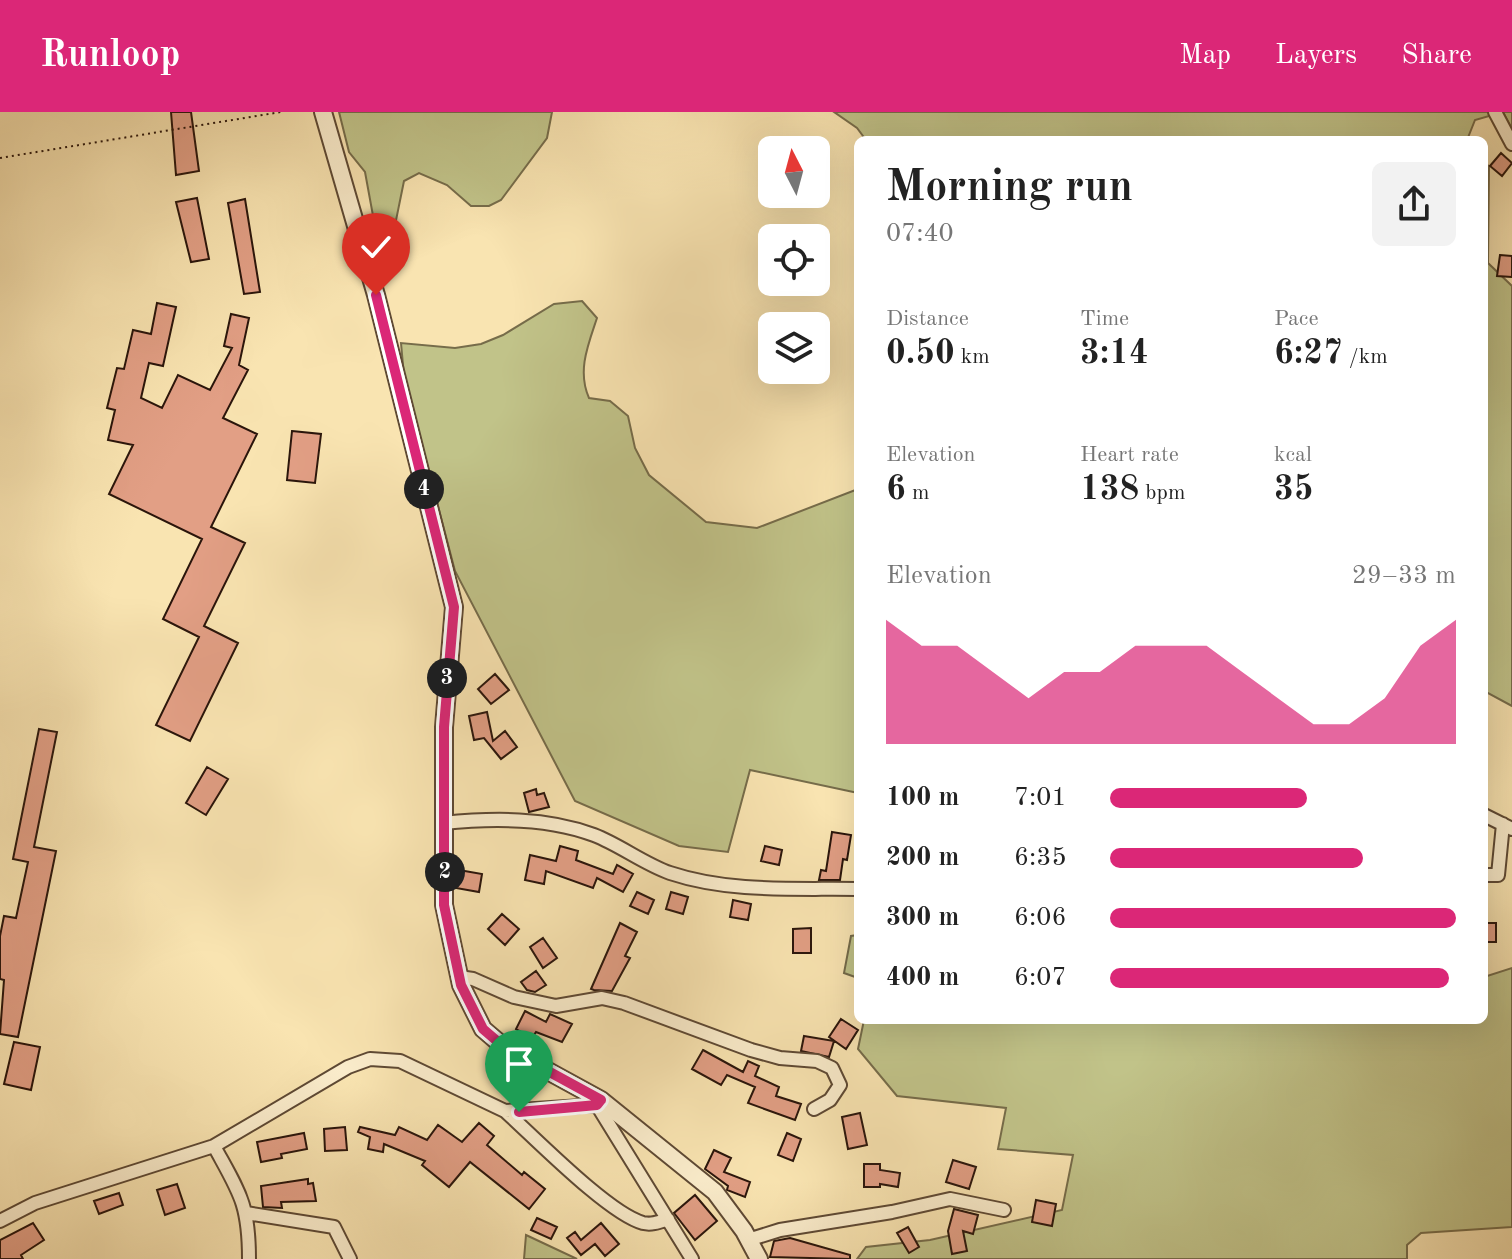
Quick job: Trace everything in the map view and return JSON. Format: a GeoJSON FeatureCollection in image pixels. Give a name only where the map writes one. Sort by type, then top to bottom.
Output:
{"type":"FeatureCollection","features":[{"type":"Feature","properties":{"kind":"street"},"geometry":{"type":"LineString","coordinates":[[323,112],[376,295],[454,607],[444,727],[444,905],[459,977],[483,1029],[504,1047],[599,1102],[715,1192],[759,1259]]}},
{"type":"Feature","properties":{"kind":"street"},"geometry":{"type":"LineString","coordinates":[[1495,112],[1512,144]]}},
{"type":"Feature","properties":{"kind":"street"},"geometry":{"type":"LineString","coordinates":[[1488,817],[1508,826],[1498,875],[1488,875]]}},
{"type":"Feature","properties":{"kind":"street"},"geometry":{"type":"LineString","coordinates":[[443,823],[491,819],[556,826],[592,834],[669,873],[732,886],[854,889]]}},
{"type":"Feature","properties":{"kind":"street"},"geometry":{"type":"LineString","coordinates":[[459,977],[473,979],[514,997],[556,1006],[602,998],[751,1050],[780,1058],[817,1061],[832,1068],[840,1085],[838,1093],[814,1109]]}},
{"type":"Feature","properties":{"kind":"street"},"geometry":{"type":"LineString","coordinates":[[0,1221],[35,1203],[214,1146],[348,1067],[370,1059],[400,1061],[505,1111],[612,1205],[639,1222],[652,1224],[668,1219]]}},
{"type":"Feature","properties":{"kind":"street"},"geometry":{"type":"LineString","coordinates":[[505,1111],[599,1102]]}},
{"type":"Feature","properties":{"kind":"street"},"geometry":{"type":"LineString","coordinates":[[599,1102],[692,1259]]}},
{"type":"Feature","properties":{"kind":"street"},"geometry":{"type":"LineString","coordinates":[[214,1146],[236,1181],[246,1213],[249,1259]]}},
{"type":"Feature","properties":{"kind":"street"},"geometry":{"type":"LineString","coordinates":[[748,1240],[780,1230],[950,1199],[1004,1210]]}},
{"type":"Feature","properties":{"kind":"street"},"geometry":{"type":"LineString","coordinates":[[246,1213],[334,1227],[350,1259]]}},
{"type":"Feature","properties":{"kind":"path"},"geometry":{"type":"LineString","coordinates":[[0,158],[281,112]]}},
{"type":"Feature","properties":{"kind":"green space"},"geometry":{"type":"Polygon","coordinates":[[[339,112],[552,112],[547,138],[501,200],[489,206],[471,206],[447,185],[419,173],[404,181],[392,240],[378,243],[365,172],[349,152],[339,112]]]}},
{"type":"Feature","properties":{"kind":"green space"},"geometry":{"type":"Polygon","coordinates":[[[834,112],[1503,112],[1475,120],[1469,136],[863,136],[834,112]]]}},
{"type":"Feature","properties":{"kind":"green space"},"geometry":{"type":"Polygon","coordinates":[[[1503,112],[1512,112],[1512,129],[1503,112]]]}},
{"type":"Feature","properties":{"kind":"green space"},"geometry":{"type":"Polygon","coordinates":[[[1488,166],[1489,166],[1488,263],[1488,166]]]}},
{"type":"Feature","properties":{"kind":"green space"},"geometry":{"type":"Polygon","coordinates":[[[1488,263],[1512,286],[1512,706],[1488,693],[1488,263]]]}},
{"type":"Feature","properties":{"kind":"green space"},"geometry":{"type":"Polygon","coordinates":[[[582,301],[597,318],[584,368],[589,398],[610,401],[628,416],[635,448],[649,475],[706,522],[757,528],[854,491],[854,792],[750,770],[728,852],[679,846],[575,801],[455,571],[404,376],[401,343],[455,348],[481,344],[503,335],[554,304],[582,301]]]}},
{"type":"Feature","properties":{"kind":"green space"},"geometry":{"type":"Polygon","coordinates":[[[851,936],[854,936],[854,977],[844,973],[851,936]]]}},
{"type":"Feature","properties":{"kind":"green space"},"geometry":{"type":"Polygon","coordinates":[[[1512,968],[1512,1227],[1421,1233],[1407,1245],[1407,1259],[857,1259],[866,1247],[930,1240],[1062,1210],[1073,1155],[998,1149],[1006,1108],[897,1096],[858,1049],[863,1024],[1488,1024],[1488,976],[1512,968]]]}},
{"type":"Feature","properties":{"kind":"green space"},"geometry":{"type":"Polygon","coordinates":[[[526,1235],[577,1259],[524,1259],[526,1235]]]}},
{"type":"Feature","properties":{"kind":"building"},"geometry":{"type":"Polygon","coordinates":[[[171,112],[191,112],[199,171],[176,175],[171,112]]]}},
{"type":"Feature","properties":{"kind":"building"},"geometry":{"type":"Polygon","coordinates":[[[1501,153],[1512,163],[1502,176],[1490,166],[1501,153]]]}},
{"type":"Feature","properties":{"kind":"building"},"geometry":{"type":"Polygon","coordinates":[[[197,198],[209,259],[191,262],[176,202],[197,198]]]}},
{"type":"Feature","properties":{"kind":"building"},"geometry":{"type":"Polygon","coordinates":[[[245,199],[260,292],[244,294],[228,203],[245,199]]]}},
{"type":"Feature","properties":{"kind":"building"},"geometry":{"type":"Polygon","coordinates":[[[1500,255],[1512,256],[1512,277],[1497,276],[1500,255]]]}},
{"type":"Feature","properties":{"kind":"building"},"geometry":{"type":"Polygon","coordinates":[[[157,303],[176,307],[163,366],[149,363],[141,398],[162,408],[178,375],[210,390],[232,348],[224,346],[231,314],[249,318],[239,365],[248,370],[223,418],[257,434],[211,527],[245,543],[204,626],[238,643],[190,741],[156,725],[199,637],[163,619],[202,539],[109,494],[133,445],[108,440],[115,410],[107,408],[117,368],[124,369],[133,330],[151,334],[157,303]]]}},
{"type":"Feature","properties":{"kind":"building"},"geometry":{"type":"Polygon","coordinates":[[[292,431],[321,434],[315,483],[287,480],[292,431]]]}},
{"type":"Feature","properties":{"kind":"building"},"geometry":{"type":"Polygon","coordinates":[[[495,674],[509,690],[491,704],[478,689],[495,674]]]}},
{"type":"Feature","properties":{"kind":"building"},"geometry":{"type":"Polygon","coordinates":[[[487,712],[493,741],[505,731],[517,747],[501,759],[484,738],[474,740],[469,716],[487,712]]]}},
{"type":"Feature","properties":{"kind":"building"},"geometry":{"type":"Polygon","coordinates":[[[39,729],[57,732],[34,847],[56,851],[18,1037],[0,1034],[4,980],[0,979],[0,936],[4,916],[16,918],[28,862],[13,859],[39,729]]]}},
{"type":"Feature","properties":{"kind":"building"},"geometry":{"type":"Polygon","coordinates":[[[207,767],[228,779],[206,815],[186,803],[207,767]]]}},
{"type":"Feature","properties":{"kind":"building"},"geometry":{"type":"Polygon","coordinates":[[[536,789],[537,795],[544,793],[549,807],[529,812],[524,793],[536,789]]]}},
{"type":"Feature","properties":{"kind":"building"},"geometry":{"type":"Polygon","coordinates":[[[832,832],[851,835],[847,860],[843,859],[840,880],[819,880],[821,870],[826,871],[832,832]]]}},
{"type":"Feature","properties":{"kind":"building"},"geometry":{"type":"Polygon","coordinates":[[[560,846],[578,851],[576,860],[613,874],[617,865],[633,874],[623,892],[597,878],[593,888],[546,871],[544,884],[525,880],[530,855],[556,861],[560,846]]]}},
{"type":"Feature","properties":{"kind":"building"},"geometry":{"type":"Polygon","coordinates":[[[765,846],[782,850],[779,865],[761,861],[765,846]]]}},
{"type":"Feature","properties":{"kind":"building"},"geometry":{"type":"Polygon","coordinates":[[[459,870],[482,874],[479,892],[456,888],[459,870]]]}},
{"type":"Feature","properties":{"kind":"building"},"geometry":{"type":"Polygon","coordinates":[[[637,892],[654,900],[648,914],[630,906],[637,892]]]}},
{"type":"Feature","properties":{"kind":"building"},"geometry":{"type":"Polygon","coordinates":[[[671,892],[688,897],[683,914],[666,909],[671,892]]]}},
{"type":"Feature","properties":{"kind":"building"},"geometry":{"type":"Polygon","coordinates":[[[733,900],[751,904],[748,920],[730,917],[733,900]]]}},
{"type":"Feature","properties":{"kind":"building"},"geometry":{"type":"Polygon","coordinates":[[[502,914],[519,929],[505,945],[488,929],[502,914]]]}},
{"type":"Feature","properties":{"kind":"building"},"geometry":{"type":"Polygon","coordinates":[[[620,923],[637,932],[625,956],[630,958],[612,991],[591,989],[620,923]]]}},
{"type":"Feature","properties":{"kind":"building"},"geometry":{"type":"Polygon","coordinates":[[[1488,923],[1496,923],[1496,942],[1488,942],[1488,923]]]}},
{"type":"Feature","properties":{"kind":"building"},"geometry":{"type":"Polygon","coordinates":[[[811,928],[811,953],[793,953],[793,929],[811,928]]]}},
{"type":"Feature","properties":{"kind":"building"},"geometry":{"type":"Polygon","coordinates":[[[543,938],[557,958],[543,968],[530,947],[543,938]]]}},
{"type":"Feature","properties":{"kind":"building"},"geometry":{"type":"Polygon","coordinates":[[[536,971],[546,985],[535,992],[527,990],[521,982],[536,971]]]}},
{"type":"Feature","properties":{"kind":"building"},"geometry":{"type":"Polygon","coordinates":[[[525,1011],[546,1022],[550,1014],[572,1024],[562,1042],[536,1032],[532,1038],[516,1029],[525,1011]]]}},
{"type":"Feature","properties":{"kind":"building"},"geometry":{"type":"Polygon","coordinates":[[[841,1019],[858,1030],[846,1049],[829,1037],[841,1019]]]}},
{"type":"Feature","properties":{"kind":"building"},"geometry":{"type":"Polygon","coordinates":[[[804,1036],[834,1041],[829,1057],[801,1051],[804,1036]]]}},
{"type":"Feature","properties":{"kind":"building"},"geometry":{"type":"Polygon","coordinates":[[[14,1042],[40,1047],[31,1090],[4,1084],[14,1042]]]}},
{"type":"Feature","properties":{"kind":"building"},"geometry":{"type":"Polygon","coordinates":[[[703,1050],[743,1072],[748,1061],[759,1066],[755,1076],[779,1087],[776,1096],[801,1104],[795,1120],[748,1103],[755,1087],[727,1075],[721,1085],[692,1069],[703,1050]]]}},
{"type":"Feature","properties":{"kind":"building"},"geometry":{"type":"Polygon","coordinates":[[[860,1113],[867,1145],[848,1149],[842,1117],[860,1113]]]}},
{"type":"Feature","properties":{"kind":"building"},"geometry":{"type":"Polygon","coordinates":[[[479,1123],[494,1136],[487,1145],[522,1175],[524,1172],[545,1189],[529,1209],[470,1162],[449,1187],[422,1165],[425,1161],[384,1144],[383,1152],[368,1149],[370,1137],[358,1132],[360,1127],[395,1135],[399,1127],[427,1140],[438,1125],[462,1142],[479,1123]]]}},
{"type":"Feature","properties":{"kind":"building"},"geometry":{"type":"Polygon","coordinates":[[[345,1127],[347,1150],[325,1151],[324,1129],[345,1127]]]}},
{"type":"Feature","properties":{"kind":"building"},"geometry":{"type":"Polygon","coordinates":[[[304,1133],[307,1149],[261,1162],[257,1142],[304,1133]]]}},
{"type":"Feature","properties":{"kind":"building"},"geometry":{"type":"Polygon","coordinates":[[[787,1133],[801,1139],[793,1161],[778,1155],[787,1133]]]}},
{"type":"Feature","properties":{"kind":"building"},"geometry":{"type":"Polygon","coordinates":[[[714,1150],[731,1158],[724,1172],[750,1182],[745,1197],[727,1190],[728,1186],[705,1169],[714,1150]]]}},
{"type":"Feature","properties":{"kind":"building"},"geometry":{"type":"Polygon","coordinates":[[[953,1160],[976,1167],[969,1189],[946,1182],[953,1160]]]}},
{"type":"Feature","properties":{"kind":"building"},"geometry":{"type":"Polygon","coordinates":[[[864,1164],[880,1164],[880,1170],[900,1173],[898,1187],[880,1184],[880,1187],[864,1187],[864,1164]]]}},
{"type":"Feature","properties":{"kind":"building"},"geometry":{"type":"Polygon","coordinates":[[[308,1179],[308,1184],[313,1183],[316,1201],[281,1202],[282,1208],[263,1207],[261,1186],[308,1179]]]}},
{"type":"Feature","properties":{"kind":"building"},"geometry":{"type":"Polygon","coordinates":[[[177,1184],[185,1208],[165,1215],[157,1190],[177,1184]]]}},
{"type":"Feature","properties":{"kind":"building"},"geometry":{"type":"Polygon","coordinates":[[[119,1193],[123,1205],[99,1214],[94,1201],[119,1193]]]}},
{"type":"Feature","properties":{"kind":"building"},"geometry":{"type":"Polygon","coordinates":[[[695,1195],[717,1221],[695,1240],[674,1213],[695,1195]]]}},
{"type":"Feature","properties":{"kind":"building"},"geometry":{"type":"Polygon","coordinates":[[[1036,1200],[1056,1204],[1052,1226],[1032,1222],[1036,1200]]]}},
{"type":"Feature","properties":{"kind":"building"},"geometry":{"type":"Polygon","coordinates":[[[954,1209],[978,1215],[973,1234],[963,1231],[967,1251],[952,1254],[948,1231],[954,1209]]]}},
{"type":"Feature","properties":{"kind":"building"},"geometry":{"type":"Polygon","coordinates":[[[537,1218],[557,1227],[551,1239],[531,1230],[537,1218]]]}},
{"type":"Feature","properties":{"kind":"building"},"geometry":{"type":"Polygon","coordinates":[[[33,1223],[44,1240],[21,1255],[23,1259],[0,1259],[0,1240],[33,1223]]]}},
{"type":"Feature","properties":{"kind":"building"},"geometry":{"type":"Polygon","coordinates":[[[601,1223],[619,1244],[605,1256],[595,1244],[581,1255],[567,1238],[575,1232],[581,1240],[601,1223]]]}},
{"type":"Feature","properties":{"kind":"building"},"geometry":{"type":"Polygon","coordinates":[[[908,1227],[919,1247],[909,1253],[897,1233],[908,1227]]]}},
{"type":"Feature","properties":{"kind":"building"},"geometry":{"type":"Polygon","coordinates":[[[790,1238],[850,1255],[850,1259],[770,1257],[774,1241],[790,1238]]]}},
{"type":"Feature","properties":{"kind":"route"},"geometry":{"type":"LineString","coordinates":[[376,295],[405,421],[454,607],[444,727],[444,905],[461,985],[483,1029],[504,1047],[601,1100],[597,1105],[519,1112]]}}]}
